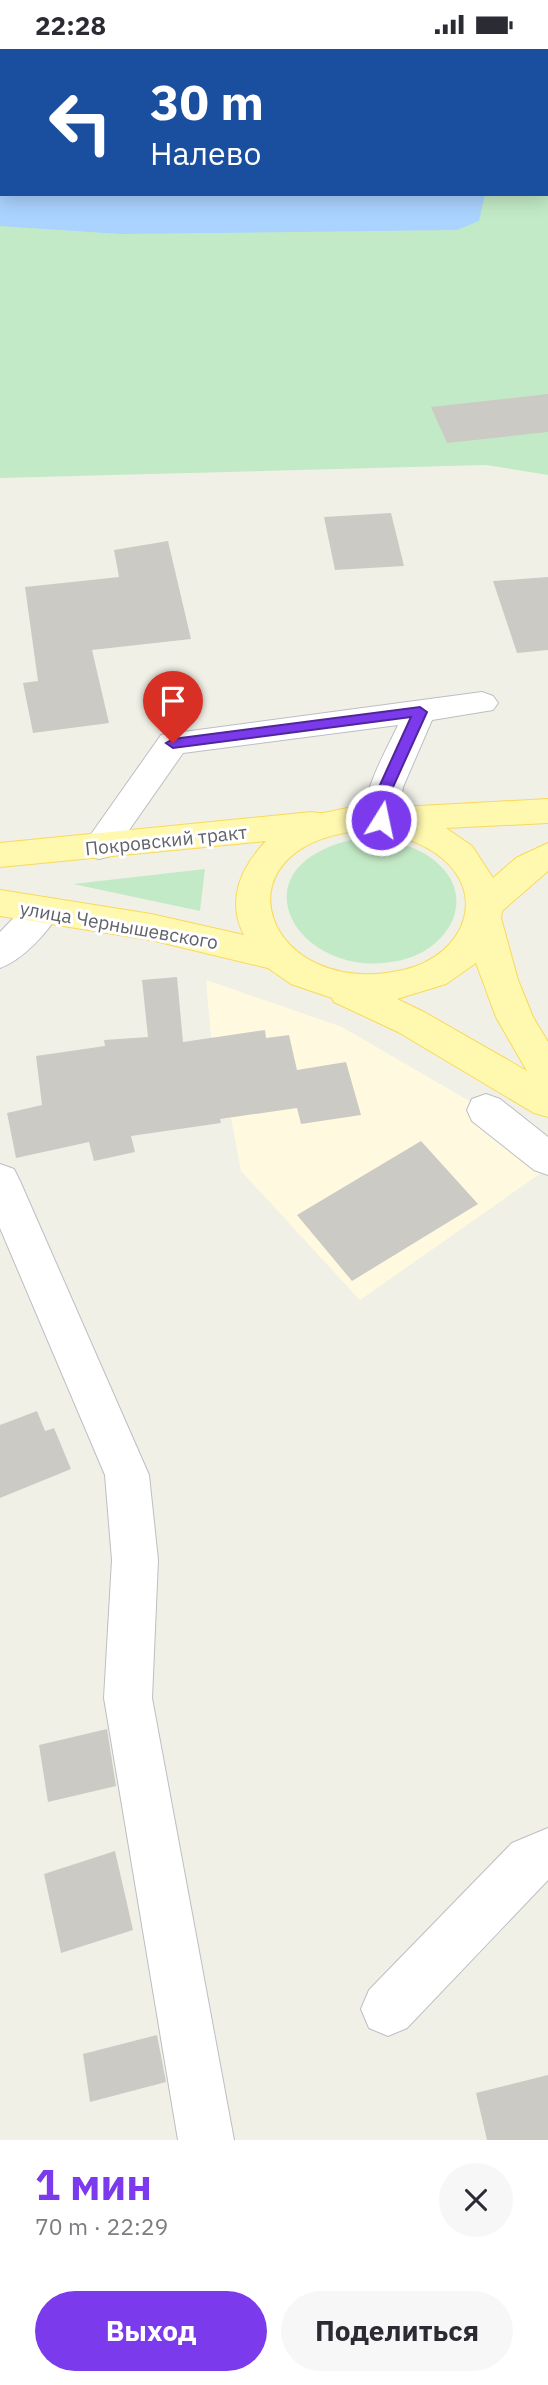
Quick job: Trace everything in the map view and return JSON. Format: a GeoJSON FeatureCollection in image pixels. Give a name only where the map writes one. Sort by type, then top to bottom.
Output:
{"type":"FeatureCollection","features":[{"type":"Feature","properties":{"kind":"main road"},"geometry":{"type":"LineString","coordinates":[[548,811],[332,822],[309,829],[289,840],[271,855],[258,874],[252,895],[254,917],[263,938],[279,957],[302,972],[411,1022],[548,1102]]}},
{"type":"Feature","properties":{"kind":"main road"},"geometry":{"type":"LineString","coordinates":[[381,820],[405,825],[448,845],[464,859],[477,877],[494,970],[515,1020],[548,1072]]}},
{"type":"Feature","properties":{"kind":"main road","name":"Покровский тракт"},"geometry":{"type":"LineString","coordinates":[[0,855],[332,822]]}},
{"type":"Feature","properties":{"kind":"main road"},"geometry":{"type":"LineString","coordinates":[[330,983],[360,988],[390,988],[418,982],[442,971],[462,956],[473,941],[484,912],[528,867],[548,855]]}},
{"type":"Feature","properties":{"kind":"main road","name":"улица Чернышевского"},"geometry":{"type":"LineString","coordinates":[[0,903],[152,927],[279,957]]}},
{"type":"Feature","properties":{"kind":"street"},"geometry":{"type":"LineString","coordinates":[[99,847],[173,743],[482,703]]}},
{"type":"Feature","properties":{"kind":"street"},"geometry":{"type":"LineString","coordinates":[[381,820],[386,787],[420,712]]}},
{"type":"Feature","properties":{"kind":"street"},"geometry":{"type":"LineString","coordinates":[[0,954],[43,910]]}},
{"type":"Feature","properties":{"kind":"street"},"geometry":{"type":"LineString","coordinates":[[486,1110],[548,1159]]}},
{"type":"Feature","properties":{"kind":"street"},"geometry":{"type":"LineString","coordinates":[[0,1181],[127,1475],[135,1560],[128,1698],[206,2140]]}},
{"type":"Feature","properties":{"kind":"street"},"geometry":{"type":"LineString","coordinates":[[388,2009],[530,1861],[548,1854]]}},
{"type":"Feature","properties":{"kind":"shaded area"},"geometry":{"type":"Polygon","coordinates":[[[206,980],[342,1027],[548,1147],[548,1168],[360,1300],[241,1171],[231,1118],[224,1119],[222,1114],[214,1069],[206,980]]]}},
{"type":"Feature","properties":{"kind":"green space"},"geometry":{"type":"Polygon","coordinates":[[[0,196],[548,196],[548,475],[486,465],[0,478],[0,196]]]}},
{"type":"Feature","properties":{"kind":"green space"},"geometry":{"type":"Polygon","coordinates":[[[355,839],[387,841],[407,846],[435,861],[448,875],[455,890],[453,920],[433,945],[419,954],[402,960],[365,963],[334,956],[309,940],[292,919],[287,896],[294,873],[316,853],[355,839]]]}},
{"type":"Feature","properties":{"kind":"green space"},"geometry":{"type":"Polygon","coordinates":[[[205,869],[200,911],[73,884],[205,869]]]}},
{"type":"Feature","properties":{"kind":"water"},"geometry":{"type":"Polygon","coordinates":[[[0,196],[485,196],[479,221],[457,230],[120,234],[0,226],[0,196]]]}},
{"type":"Feature","properties":{"kind":"building"},"geometry":{"type":"Polygon","coordinates":[[[548,394],[548,432],[447,443],[431,407],[548,394]]]}},
{"type":"Feature","properties":{"kind":"building"},"geometry":{"type":"Polygon","coordinates":[[[391,513],[404,566],[335,570],[324,517],[391,513]]]}},
{"type":"Feature","properties":{"kind":"building"},"geometry":{"type":"Polygon","coordinates":[[[168,541],[191,639],[92,650],[109,723],[33,733],[23,683],[38,681],[25,587],[119,577],[114,550],[168,541]]]}},
{"type":"Feature","properties":{"kind":"building"},"geometry":{"type":"Polygon","coordinates":[[[548,577],[548,650],[517,653],[493,581],[548,577]]]}},
{"type":"Feature","properties":{"kind":"building"},"geometry":{"type":"Polygon","coordinates":[[[177,977],[183,1042],[265,1030],[266,1038],[289,1035],[297,1070],[346,1062],[361,1115],[301,1124],[297,1108],[220,1119],[221,1123],[131,1136],[135,1152],[94,1161],[89,1142],[16,1158],[7,1113],[42,1105],[36,1056],[105,1046],[104,1040],[148,1037],[142,980],[177,977]]]}},
{"type":"Feature","properties":{"kind":"building"},"geometry":{"type":"Polygon","coordinates":[[[421,1141],[478,1204],[352,1281],[297,1215],[421,1141]]]}},
{"type":"Feature","properties":{"kind":"building"},"geometry":{"type":"Polygon","coordinates":[[[37,1411],[45,1431],[54,1428],[71,1469],[0,1498],[0,1425],[37,1411]]]}},
{"type":"Feature","properties":{"kind":"building"},"geometry":{"type":"Polygon","coordinates":[[[107,1729],[116,1786],[48,1802],[39,1745],[107,1729]]]}},
{"type":"Feature","properties":{"kind":"building"},"geometry":{"type":"Polygon","coordinates":[[[115,1851],[133,1930],[61,1953],[44,1874],[115,1851]]]}},
{"type":"Feature","properties":{"kind":"building"},"geometry":{"type":"Polygon","coordinates":[[[157,2035],[166,2082],[90,2102],[83,2054],[157,2035]]]}},
{"type":"Feature","properties":{"kind":"building"},"geometry":{"type":"Polygon","coordinates":[[[548,2075],[548,2140],[487,2140],[476,2093],[548,2075]]]}},
{"type":"Feature","properties":{"kind":"route"},"geometry":{"type":"LineString","coordinates":[[173,743],[420,712],[386,787],[381,820]]}}]}
